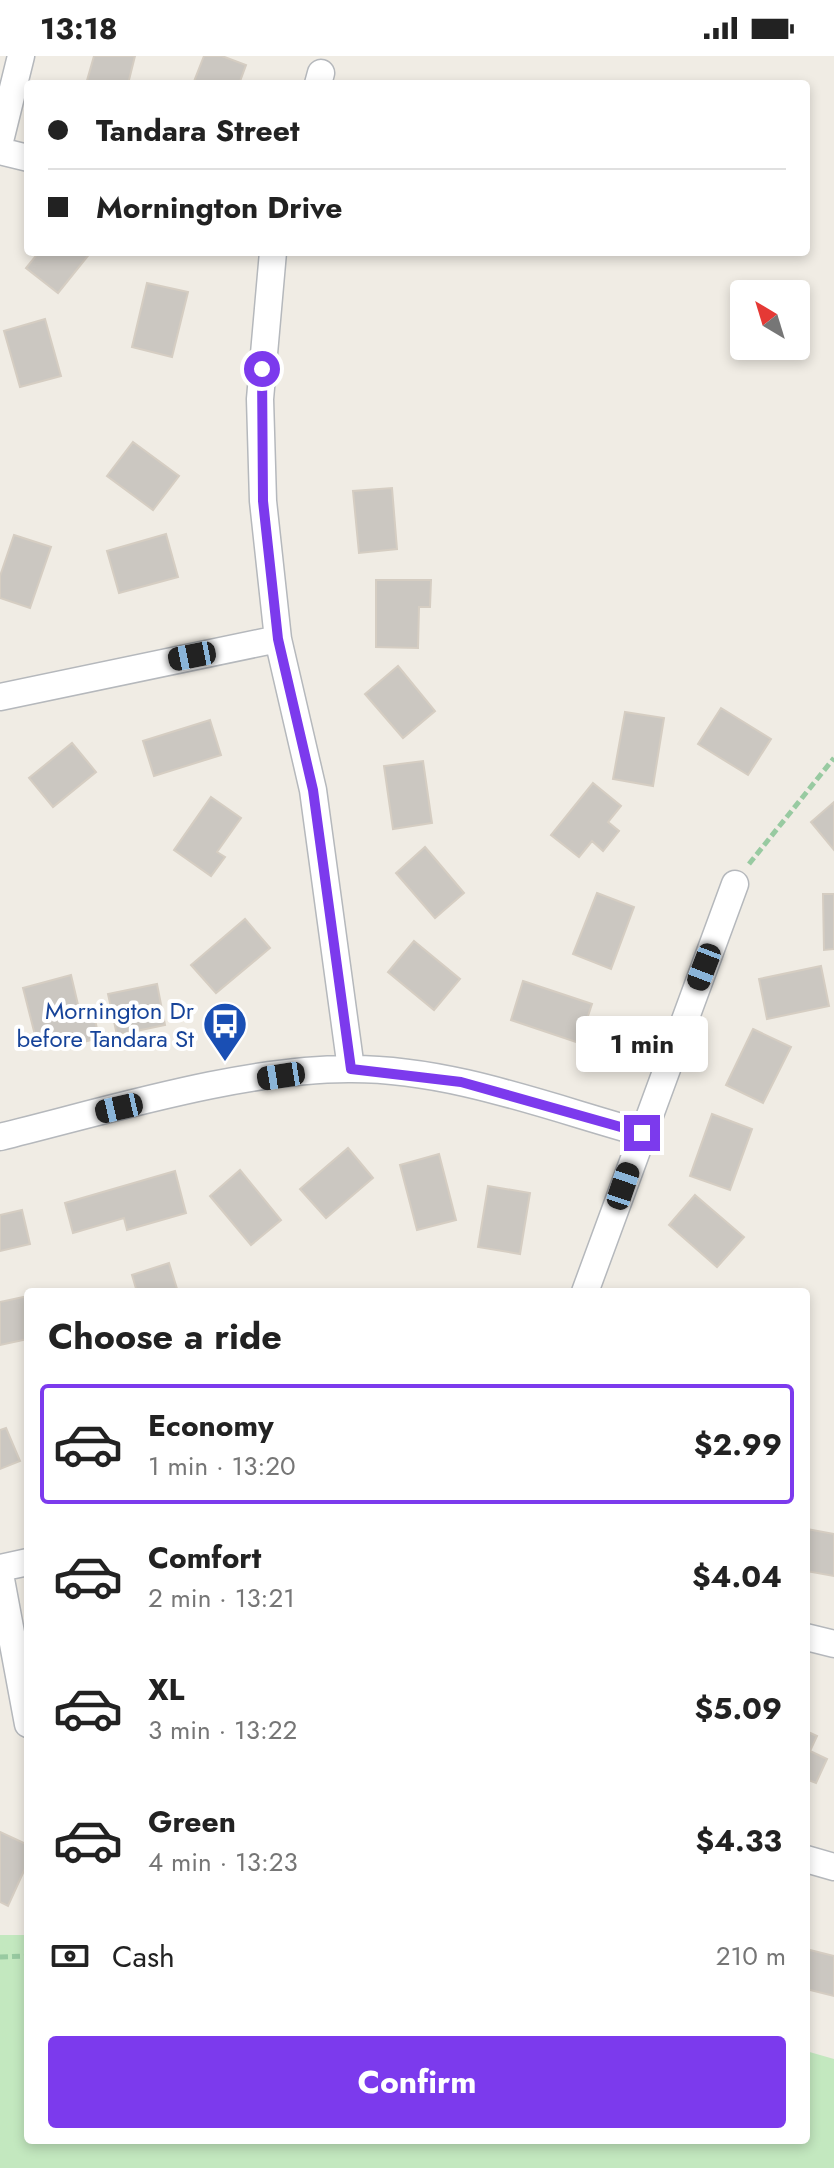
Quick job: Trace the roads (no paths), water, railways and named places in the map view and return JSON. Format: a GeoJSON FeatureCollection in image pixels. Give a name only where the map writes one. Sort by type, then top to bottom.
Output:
{"type":"FeatureCollection","features":[{"type":"Feature","properties":{"kind":"street"},"geometry":{"type":"LineString","coordinates":[[0,141],[21,56]]}},
{"type":"Feature","properties":{"kind":"street"},"geometry":{"type":"LineString","coordinates":[[0,151],[24,157]]}},
{"type":"Feature","properties":{"kind":"street"},"geometry":{"type":"LineString","coordinates":[[273,256],[260,399],[263,501],[278,639],[313,790],[351,1069]]}},
{"type":"Feature","properties":{"kind":"street"},"geometry":{"type":"LineString","coordinates":[[0,697],[278,639]]}},
{"type":"Feature","properties":{"kind":"street"},"geometry":{"type":"LineString","coordinates":[[586,1288],[735,884]]}},
{"type":"Feature","properties":{"kind":"street"},"geometry":{"type":"LineString","coordinates":[[0,1137],[232,1083],[351,1069],[461,1082],[642,1133]]}},
{"type":"Feature","properties":{"kind":"street"},"geometry":{"type":"LineString","coordinates":[[24,1563],[0,1571],[24,1702]]}},
{"type":"Feature","properties":{"kind":"street"},"geometry":{"type":"LineString","coordinates":[[810,1638],[834,1644]]}},
{"type":"Feature","properties":{"kind":"street"},"geometry":{"type":"LineString","coordinates":[[810,1860],[834,1867]]}},
{"type":"Feature","properties":{"kind":"place","name":"Mornington Dr before Tandara St"},"geometry":{"type":"Point","coordinates":[225,1063]}}]}
